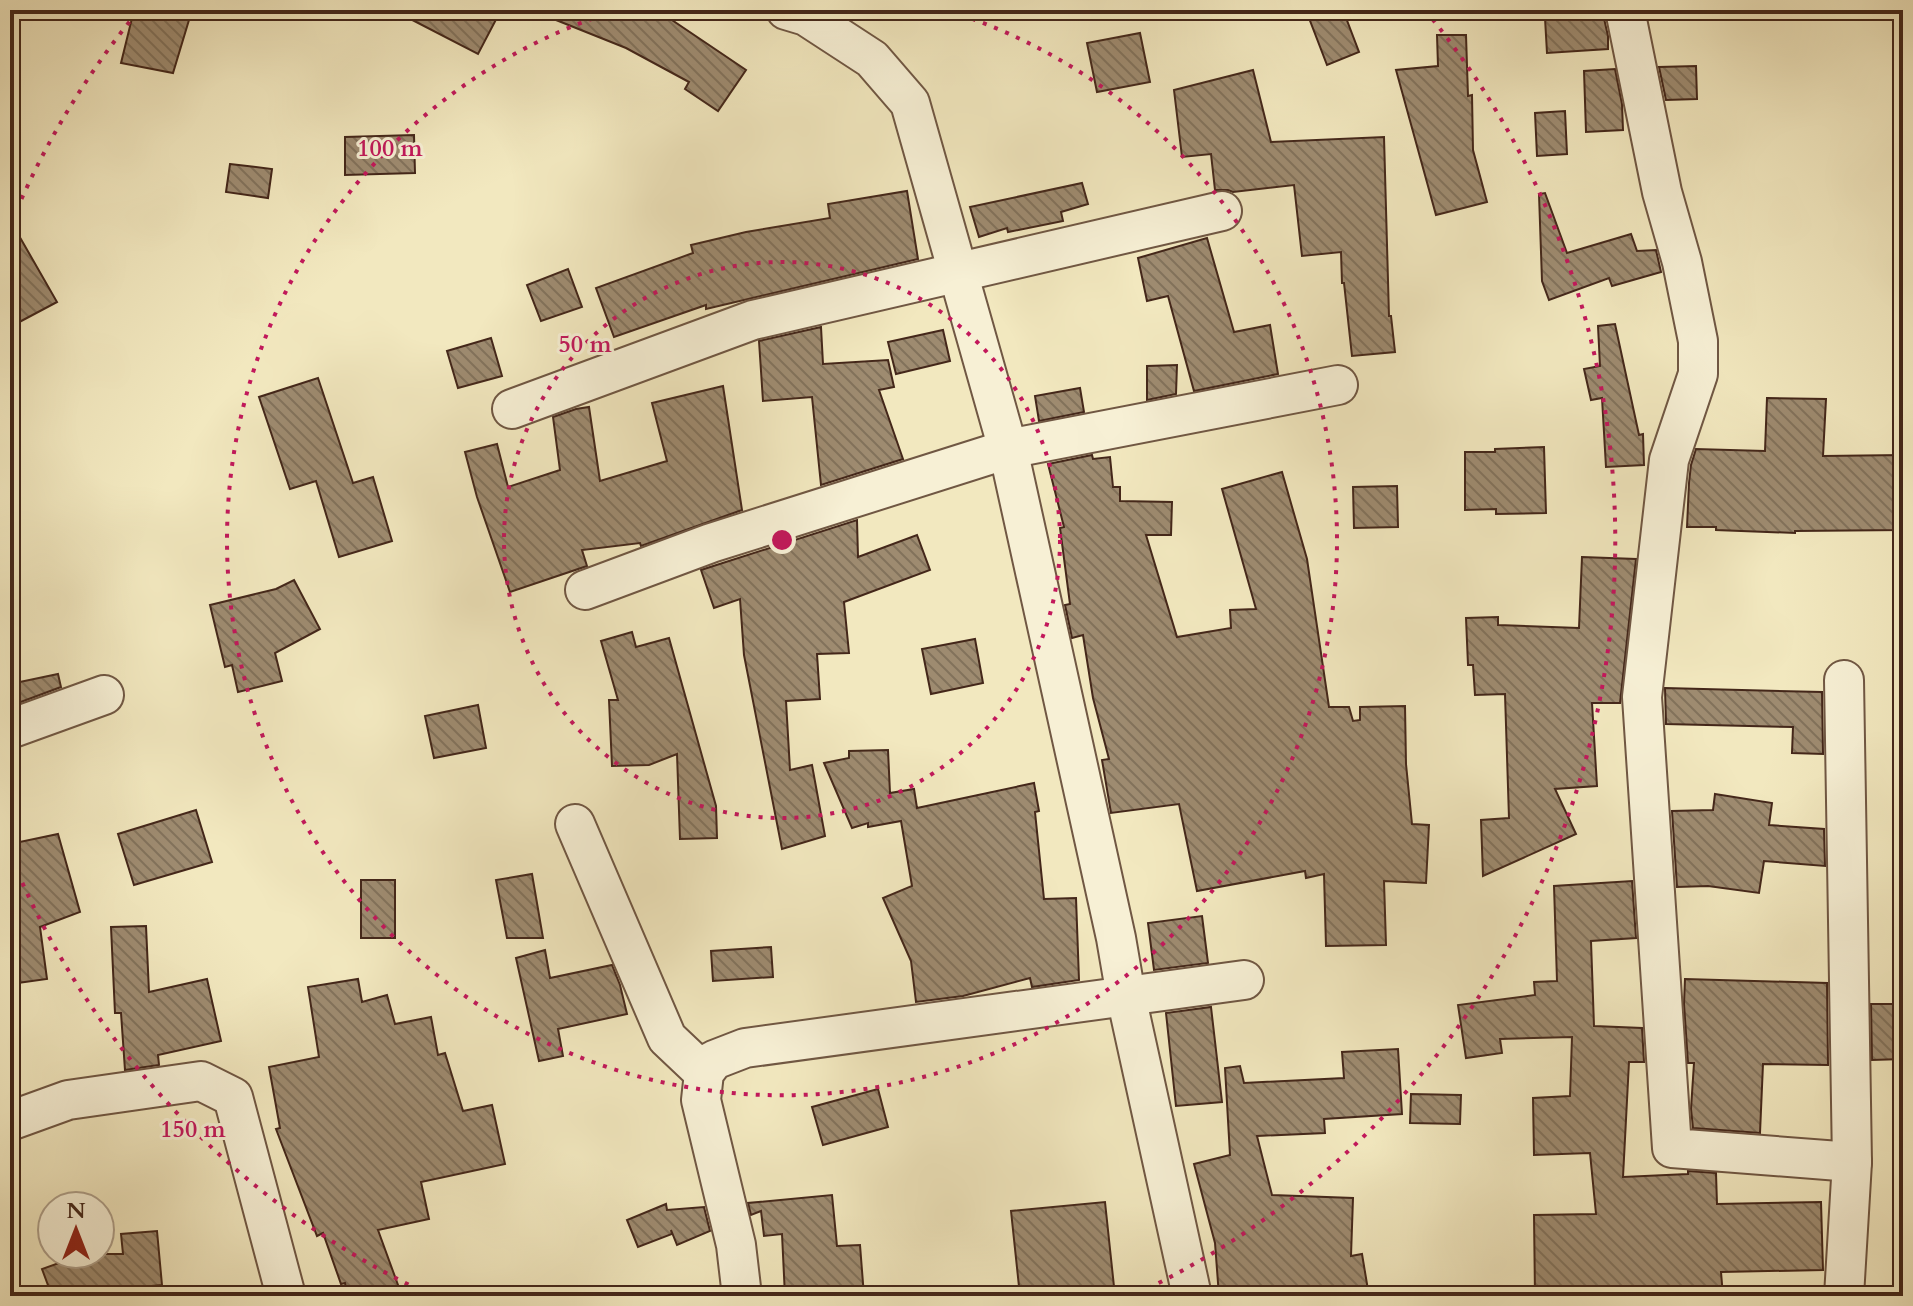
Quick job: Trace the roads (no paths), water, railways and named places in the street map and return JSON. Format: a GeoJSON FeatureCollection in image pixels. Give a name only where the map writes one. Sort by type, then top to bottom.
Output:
{"type":"FeatureCollection","features":[{"type":"Feature","properties":{"kind":"street"},"geometry":{"type":"LineString","coordinates":[[786,10],[806,16],[872,59],[910,103],[1008,449],[1192,1296]]}},
{"type":"Feature","properties":{"kind":"street"},"geometry":{"type":"LineString","coordinates":[[1625,10],[1662,192],[1682,262],[1698,341],[1698,374],[1669,460],[1642,697],[1672,1148],[1852,1162]]}},
{"type":"Feature","properties":{"kind":"street"},"geometry":{"type":"LineString","coordinates":[[512,409],[753,320],[1222,211]]}},
{"type":"Feature","properties":{"kind":"street"},"geometry":{"type":"LineString","coordinates":[[585,590],[711,543],[1008,449],[1338,385]]}},
{"type":"Feature","properties":{"kind":"street"},"geometry":{"type":"LineString","coordinates":[[1844,680],[1852,1162],[1844,1296]]}},
{"type":"Feature","properties":{"kind":"street"},"geometry":{"type":"LineString","coordinates":[[10,729],[104,695]]}},
{"type":"Feature","properties":{"kind":"street"},"geometry":{"type":"LineString","coordinates":[[575,824],[667,1038],[704,1073]]}},
{"type":"Feature","properties":{"kind":"street"},"geometry":{"type":"LineString","coordinates":[[742,1296],[736,1245],[701,1100],[704,1073],[714,1060],[745,1048],[1244,980]]}},
{"type":"Feature","properties":{"kind":"street"},"geometry":{"type":"LineString","coordinates":[[10,1121],[68,1100],[201,1081],[233,1097],[286,1296]]}}]}
